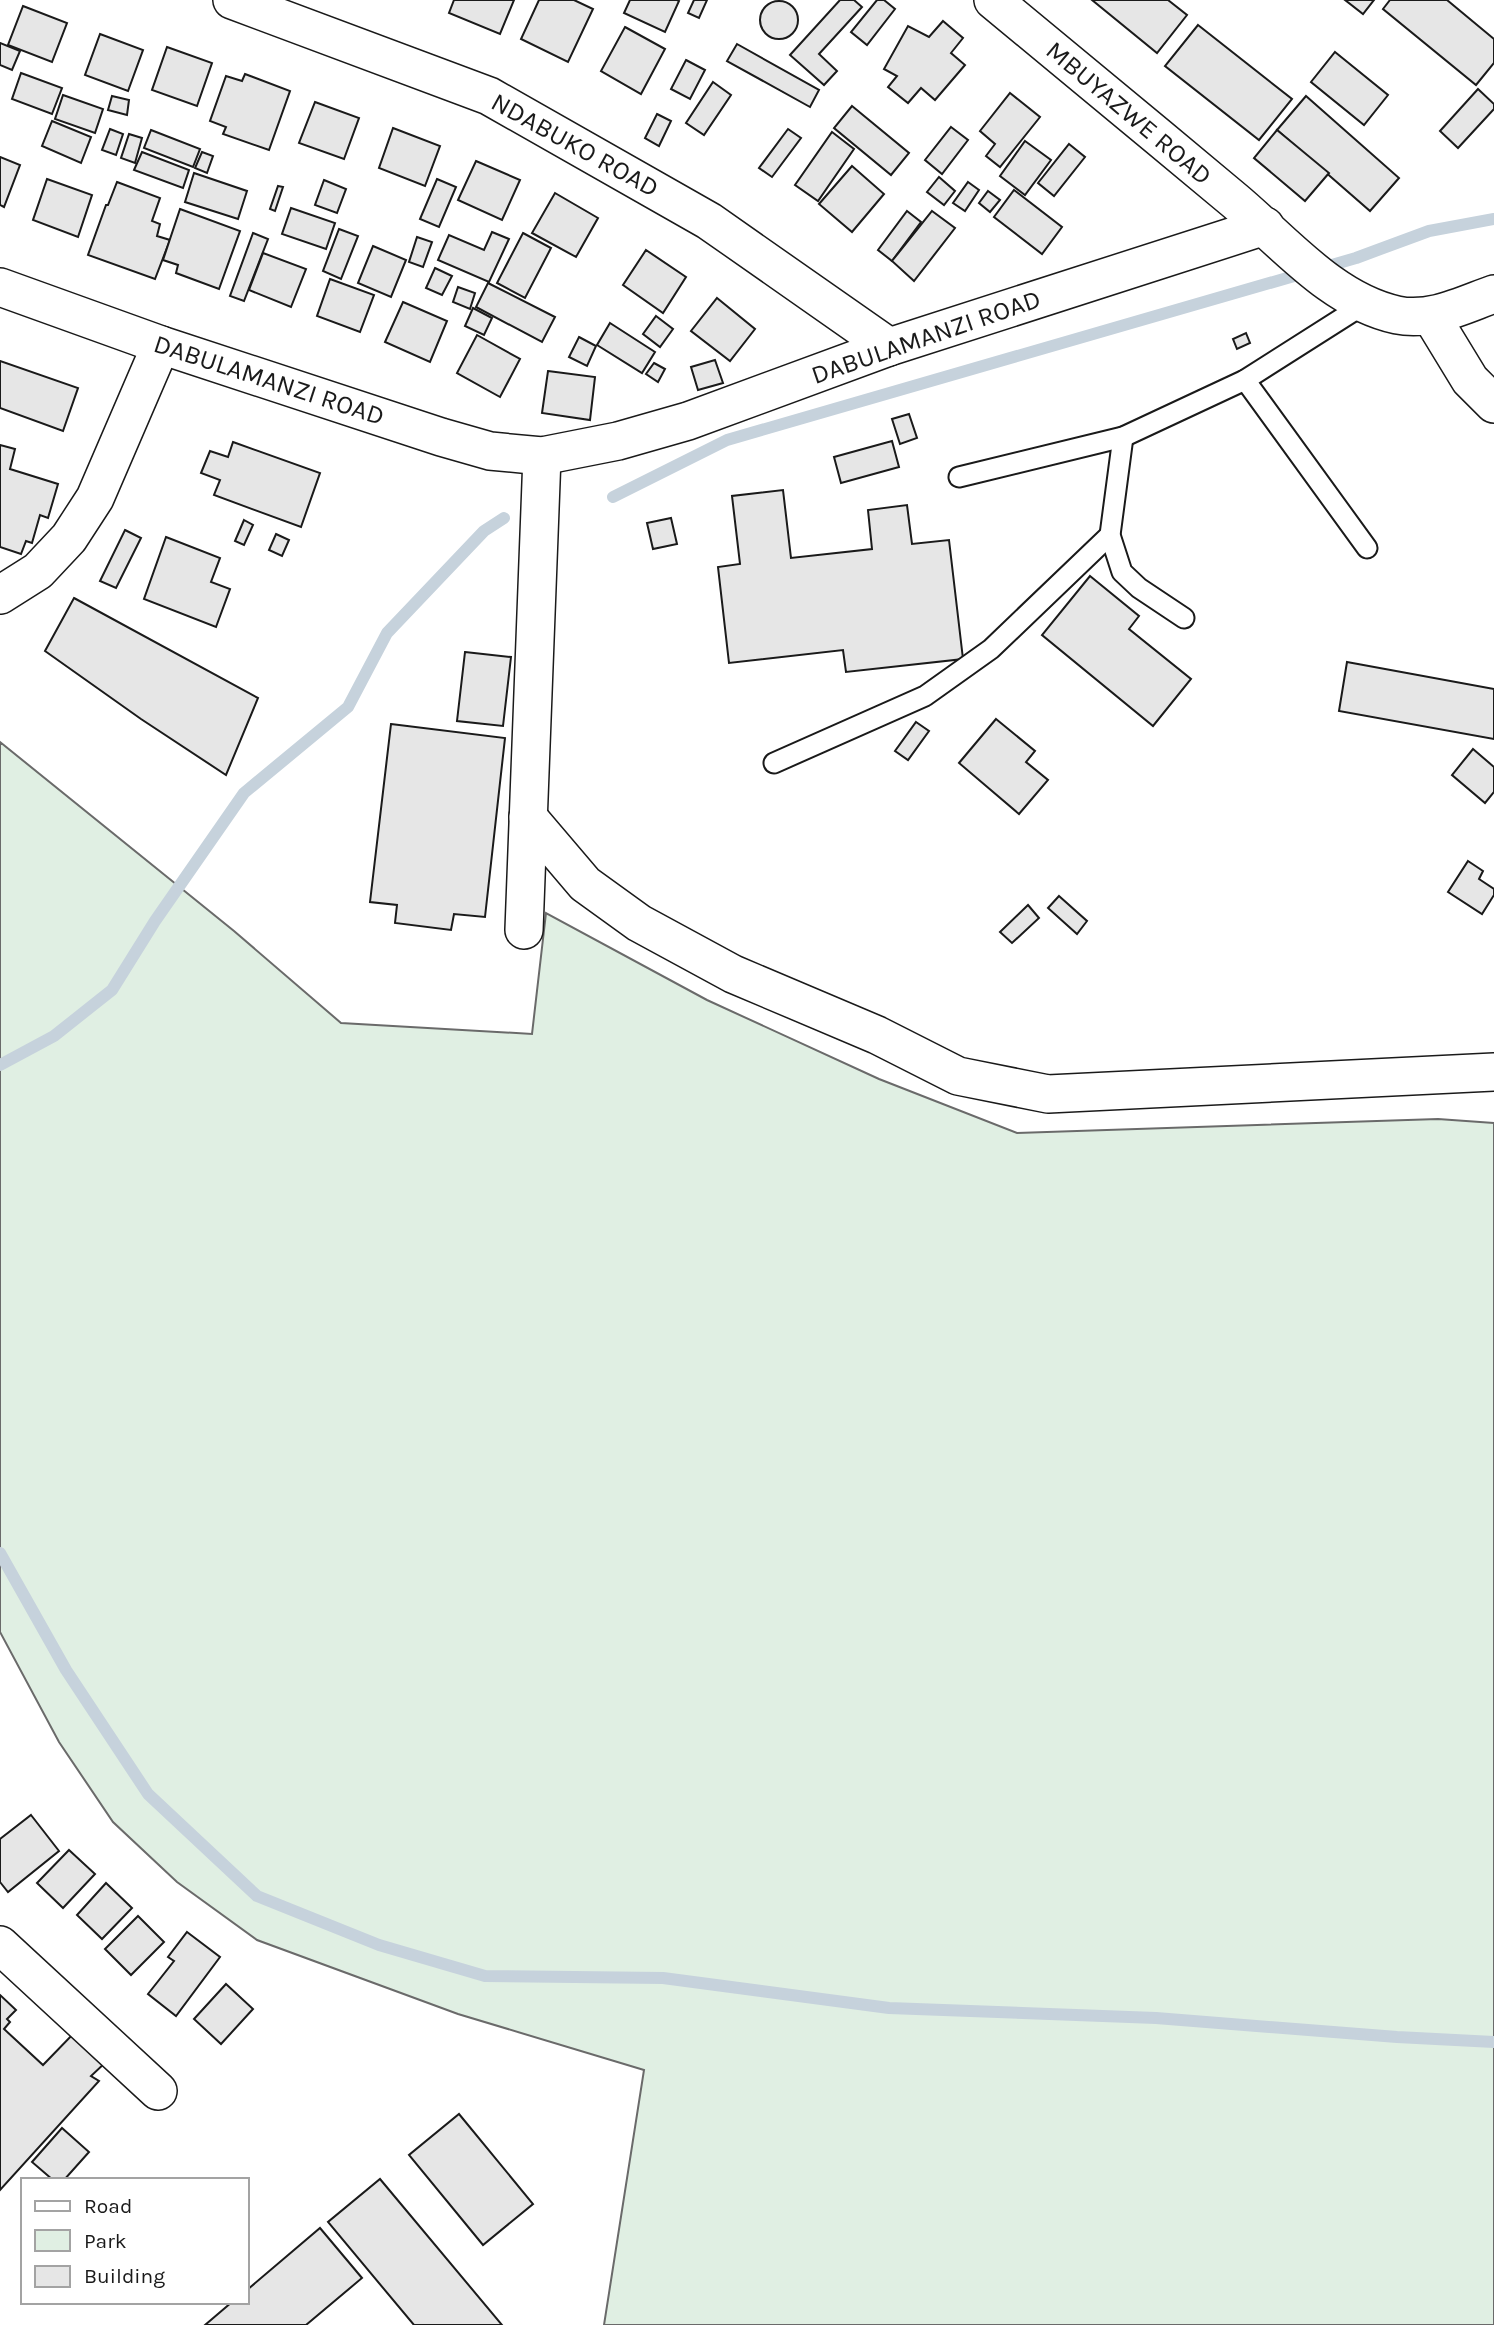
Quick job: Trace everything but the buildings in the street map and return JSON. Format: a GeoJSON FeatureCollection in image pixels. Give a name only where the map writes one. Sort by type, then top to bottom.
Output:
{"type":"FeatureCollection","features":[{"type":"Feature","properties":{"kind":"street","name":"NDABUKO ROAD"},"geometry":{"type":"LineString","coordinates":[[232,0],[489,96],[709,221],[889,347]]}},
{"type":"Feature","properties":{"kind":"street","name":"MBUYAZWE ROAD"},"geometry":{"type":"LineString","coordinates":[[993,0],[1265,226]]}},
{"type":"Feature","properties":{"kind":"street","name":"DABULAMANZI ROAD"},"geometry":{"type":"LineString","coordinates":[[0,287],[160,345],[441,438],[490,451],[542,456],[618,440],[688,421],[889,347],[1265,226]]}},
{"type":"Feature","properties":{"kind":"street"},"geometry":{"type":"LineString","coordinates":[[1265,226],[1312,268],[1363,304],[1399,316],[1431,316],[1494,295]]}},
{"type":"Feature","properties":{"kind":"street"},"geometry":{"type":"LineString","coordinates":[[1431,316],[1470,380],[1494,404]]}},
{"type":"Feature","properties":{"kind":"street"},"geometry":{"type":"LineString","coordinates":[[0,595],[38,571],[69,538],[95,498],[160,345]]}},
{"type":"Feature","properties":{"kind":"street"},"geometry":{"type":"LineString","coordinates":[[524,930],[542,456]]}},
{"type":"Feature","properties":{"kind":"street"},"geometry":{"type":"LineString","coordinates":[[528,817],[585,884],[639,923],[733,974],[877,1035],[958,1076],[1048,1094],[1494,1072]]}},
{"type":"Feature","properties":{"kind":"street"},"geometry":{"type":"LineString","coordinates":[[0,1945],[158,2091]]}},
{"type":"Feature","properties":{"kind":"lane"},"geometry":{"type":"LineString","coordinates":[[959,477],[1123,436],[1245,380],[1363,304]]}},
{"type":"Feature","properties":{"kind":"lane"},"geometry":{"type":"LineString","coordinates":[[1245,380],[1367,548]]}},
{"type":"Feature","properties":{"kind":"lane"},"geometry":{"type":"LineString","coordinates":[[1123,436],[1110,535],[1122,572],[1139,589],[1184,618]]}},
{"type":"Feature","properties":{"kind":"lane"},"geometry":{"type":"LineString","coordinates":[[774,763],[925,696],[991,649],[1110,535]]}},
{"type":"Feature","properties":{"kind":"green space"},"geometry":{"type":"Polygon","coordinates":[[[0,742],[234,931],[341,1023],[532,1034],[546,913],[707,1000],[879,1079],[1017,1133],[1438,1119],[1494,1123],[1494,2325],[604,2325],[644,2070],[458,2014],[257,1940],[177,1882],[113,1822],[59,1742],[0,1632],[0,742]]]}},
{"type":"Feature","properties":{"kind":"waterway"},"geometry":{"type":"LineString","coordinates":[[613,497],[727,440],[1356,258],[1429,231],[1494,219]]}},
{"type":"Feature","properties":{"kind":"waterway"},"geometry":{"type":"LineString","coordinates":[[0,1065],[54,1036],[112,990],[155,921],[244,793],[348,707],[387,633],[484,531],[504,518]]}},
{"type":"Feature","properties":{"kind":"waterway"},"geometry":{"type":"LineString","coordinates":[[0,1553],[66,1670],[148,1794],[257,1896],[379,1945],[485,1976],[663,1978],[889,2008],[1156,2018],[1494,2042]]}}]}
